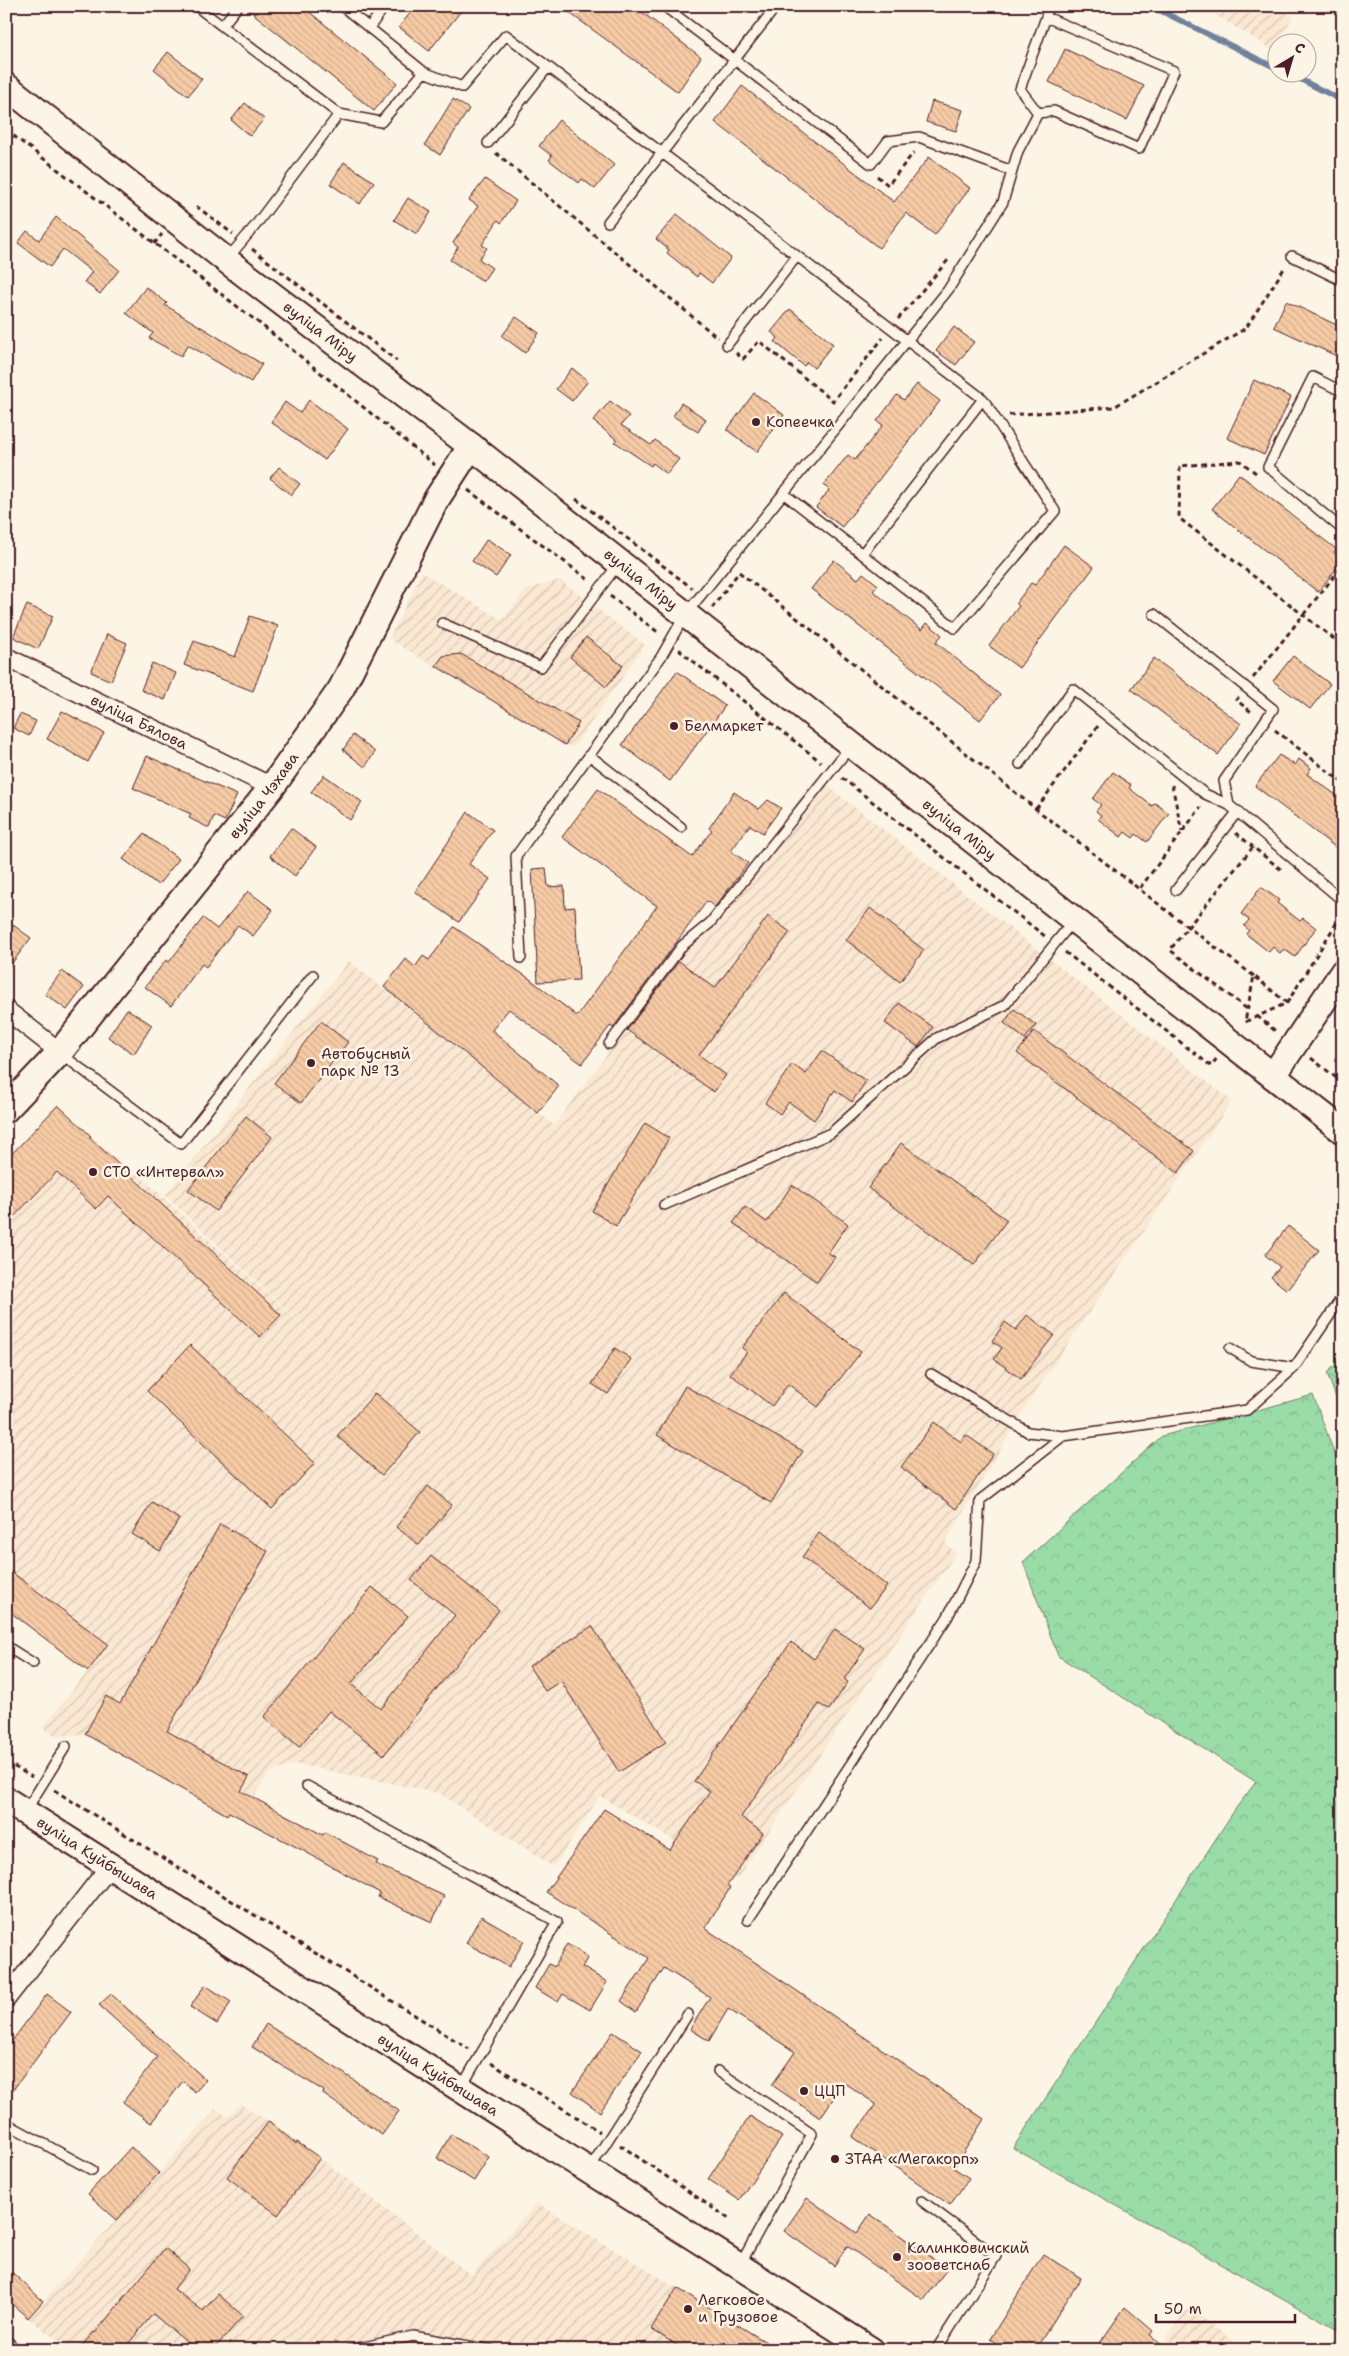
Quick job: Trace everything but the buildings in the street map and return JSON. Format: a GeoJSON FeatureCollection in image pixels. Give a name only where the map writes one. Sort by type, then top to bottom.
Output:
{"type":"FeatureCollection","features":[{"type":"Feature","properties":{"kind":"main road","name":"вуліца Міру"},"geometry":{"type":"LineString","coordinates":[[6,86],[226,260],[471,446],[850,746],[1343,1131]]}},
{"type":"Feature","properties":{"kind":"main road","name":"вуліца Чэхава"},"geometry":{"type":"LineString","coordinates":[[6,1109],[60,1052],[272,787],[341,689],[449,476],[471,446]]}},
{"type":"Feature","properties":{"kind":"main road"},"geometry":{"type":"LineString","coordinates":[[1274,1076],[1343,972]]}},
{"type":"Feature","properties":{"kind":"main road","name":"вуліца Куйбышава"},"geometry":{"type":"LineString","coordinates":[[16,1806],[871,2350]]}},
{"type":"Feature","properties":{"kind":"street","name":"вуліца Бялова"},"geometry":{"type":"LineString","coordinates":[[6,656],[272,787]]}},
{"type":"Feature","properties":{"kind":"street"},"geometry":{"type":"LineString","coordinates":[[6,1010],[60,1052]]}},
{"type":"Feature","properties":{"kind":"street"},"geometry":{"type":"LineString","coordinates":[[6,1999],[110,1866]]}},
{"type":"Feature","properties":{"kind":"street"},"geometry":{"type":"LineString","coordinates":[[6,2346],[10,2350]]}},
{"type":"Feature","properties":{"kind":"lane"},"geometry":{"type":"LineString","coordinates":[[196,6],[339,114],[381,122],[424,72]]}},
{"type":"Feature","properties":{"kind":"lane"},"geometry":{"type":"LineString","coordinates":[[222,26],[238,6]]}},
{"type":"Feature","properties":{"kind":"lane"},"geometry":{"type":"LineString","coordinates":[[342,6],[424,72],[462,88],[506,35],[982,399],[1055,512],[955,628],[783,493]]}},
{"type":"Feature","properties":{"kind":"lane"},"geometry":{"type":"LineString","coordinates":[[369,28],[385,6]]}},
{"type":"Feature","properties":{"kind":"lane"},"geometry":{"type":"LineString","coordinates":[[664,6],[871,164],[888,142],[920,137],[1012,171]]}},
{"type":"Feature","properties":{"kind":"lane"},"geometry":{"type":"LineString","coordinates":[[608,222],[771,13],[767,6]]}},
{"type":"Feature","properties":{"kind":"lane"},"geometry":{"type":"LineString","coordinates":[[1038,113],[1020,89],[1046,17],[1048,6]]}},
{"type":"Feature","properties":{"kind":"lane"},"geometry":{"type":"LineString","coordinates":[[1038,113],[1054,111],[1139,149],[1174,71],[1046,17]]}},
{"type":"Feature","properties":{"kind":"lane"},"geometry":{"type":"LineString","coordinates":[[488,143],[548,67]]}},
{"type":"Feature","properties":{"kind":"lane"},"geometry":{"type":"LineString","coordinates":[[521,958],[516,856],[670,642],[685,615],[953,282],[1003,202],[1018,151],[1038,113]]}},
{"type":"Feature","properties":{"kind":"lane"},"geometry":{"type":"LineString","coordinates":[[226,260],[255,226],[339,114]]}},
{"type":"Feature","properties":{"kind":"lane"},"geometry":{"type":"LineString","coordinates":[[727,345],[797,256]]}},
{"type":"Feature","properties":{"kind":"lane"},"geometry":{"type":"LineString","coordinates":[[1292,256],[1343,280]]}},
{"type":"Feature","properties":{"kind":"lane"},"geometry":{"type":"LineString","coordinates":[[1341,525],[1268,468],[1312,377],[1343,392]]}},
{"type":"Feature","properties":{"kind":"lane"},"geometry":{"type":"LineString","coordinates":[[862,554],[982,399]]}},
{"type":"Feature","properties":{"kind":"lane"},"geometry":{"type":"LineString","coordinates":[[442,623],[541,667],[619,563]]}},
{"type":"Feature","properties":{"kind":"lane"},"geometry":{"type":"LineString","coordinates":[[1154,614],[1274,709],[1224,781],[1229,804]]}},
{"type":"Feature","properties":{"kind":"lane"},"geometry":{"type":"LineString","coordinates":[[1020,764],[1073,689],[1206,794],[1229,804],[1238,811],[1343,901]]}},
{"type":"Feature","properties":{"kind":"lane"},"geometry":{"type":"LineString","coordinates":[[609,1044],[682,946],[710,923],[850,746]]}},
{"type":"Feature","properties":{"kind":"lane"},"geometry":{"type":"LineString","coordinates":[[589,755],[681,827]]}},
{"type":"Feature","properties":{"kind":"lane"},"geometry":{"type":"LineString","coordinates":[[1176,890],[1238,811]]}},
{"type":"Feature","properties":{"kind":"lane"},"geometry":{"type":"LineString","coordinates":[[664,1206],[831,1133],[937,1038],[1005,1004],[1074,920]]}},
{"type":"Feature","properties":{"kind":"lane"},"geometry":{"type":"LineString","coordinates":[[60,1052],[181,1144],[313,975]]}},
{"type":"Feature","properties":{"kind":"lane"},"geometry":{"type":"LineString","coordinates":[[931,1374],[1028,1432],[1064,1436],[1246,1410],[1294,1368],[1343,1296]]}},
{"type":"Feature","properties":{"kind":"lane"},"geometry":{"type":"LineString","coordinates":[[1230,1348],[1251,1362],[1294,1368]]}},
{"type":"Feature","properties":{"kind":"lane"},"geometry":{"type":"LineString","coordinates":[[748,1920],[947,1618],[976,1561],[980,1500],[1064,1436]]}},
{"type":"Feature","properties":{"kind":"lane"},"geometry":{"type":"LineString","coordinates":[[6,1646],[33,1663]]}},
{"type":"Feature","properties":{"kind":"lane"},"geometry":{"type":"LineString","coordinates":[[16,1806],[44,1784],[66,1746]]}},
{"type":"Feature","properties":{"kind":"lane"},"geometry":{"type":"LineString","coordinates":[[307,1786],[557,1922],[461,2088]]}},
{"type":"Feature","properties":{"kind":"lane"},"geometry":{"type":"LineString","coordinates":[[588,2171],[688,2014]]}},
{"type":"Feature","properties":{"kind":"lane"},"geometry":{"type":"LineString","coordinates":[[718,2071],[812,2134],[740,2266]]}},
{"type":"Feature","properties":{"kind":"lane"},"geometry":{"type":"LineString","coordinates":[[6,2121],[13,2127],[92,2170]]}},
{"type":"Feature","properties":{"kind":"lane"},"geometry":{"type":"LineString","coordinates":[[922,2201],[996,2256],[936,2350]]}},
{"type":"Feature","properties":{"kind":"lane"},"geometry":{"type":"LineString","coordinates":[[350,2350],[413,2336],[490,2350]]}},
{"type":"Feature","properties":{"kind":"path"},"geometry":{"type":"LineString","coordinates":[[6,130],[258,323],[449,476],[600,588],[680,651]]}},
{"type":"Feature","properties":{"kind":"path"},"geometry":{"type":"LineString","coordinates":[[993,416],[1114,407],[1246,328],[1292,256]]}},
{"type":"Feature","properties":{"kind":"path"},"geometry":{"type":"LineString","coordinates":[[1262,478],[1240,461],[1180,466],[1179,518],[1343,646]]}},
{"type":"Feature","properties":{"kind":"path"},"geometry":{"type":"LineString","coordinates":[[1304,614],[1343,565]]}},
{"type":"Feature","properties":{"kind":"path"},"geometry":{"type":"LineString","coordinates":[[1036,809],[1100,724],[1107,730]]}},
{"type":"Feature","properties":{"kind":"path"},"geometry":{"type":"LineString","coordinates":[[1179,788],[1171,782],[1182,832]]}},
{"type":"Feature","properties":{"kind":"path"},"geometry":{"type":"LineString","coordinates":[[1194,800],[1290,876]]}},
{"type":"Feature","properties":{"kind":"path"},"geometry":{"type":"LineString","coordinates":[[1140,888],[1202,806]]}},
{"type":"Feature","properties":{"kind":"path"},"geometry":{"type":"LineString","coordinates":[[1247,1009],[1170,950],[1253,847]]}},
{"type":"Feature","properties":{"kind":"path"},"geometry":{"type":"LineString","coordinates":[[1254,976],[1245,1022],[1286,1003],[1342,915],[1334,910]]}},
{"type":"Feature","properties":{"kind":"path"},"geometry":{"type":"LineString","coordinates":[[1188,926],[1286,1003]]}},
{"type":"Feature","properties":{"kind":"path"},"geometry":{"type":"LineString","coordinates":[[6,1762],[480,2056],[609,2138],[729,2219]]}},
{"type":"Feature","properties":{"kind":"shaded area"},"geometry":{"type":"Polygon","coordinates":[[[1209,6],[1276,6],[1293,17],[1284,32],[1266,32],[1266,46],[1207,10],[1209,6]]]}},
{"type":"Feature","properties":{"kind":"shaded area"},"geometry":{"type":"Polygon","coordinates":[[[422,572],[502,620],[527,589],[560,580],[645,645],[574,747],[565,745],[389,639],[422,572]]]}},
{"type":"Feature","properties":{"kind":"shaded area"},"geometry":{"type":"Polygon","coordinates":[[[816,777],[1232,1101],[1026,1406],[945,1543],[956,1553],[737,1879],[595,1793],[599,1797],[554,1867],[439,1793],[295,1764],[269,1773],[250,1804],[227,1815],[85,1734],[57,1736],[42,1728],[88,1671],[6,1609],[6,1160],[58,1105],[130,1172],[138,1174],[332,1353],[165,1195],[349,961],[554,1125],[816,777]]]}},
{"type":"Feature","properties":{"kind":"shaded area"},"geometry":{"type":"Polygon","coordinates":[[[6,1934],[18,1942],[6,1957],[6,1934]]]}},
{"type":"Feature","properties":{"kind":"shaded area"},"geometry":{"type":"Polygon","coordinates":[[[240,2104],[269,2121],[320,2158],[471,2275],[537,2203],[779,2350],[71,2350],[28,2318],[216,2109],[228,2116],[240,2104]]]}},
{"type":"Feature","properties":{"kind":"shaded area"},"geometry":{"type":"Polygon","coordinates":[[[1188,2307],[1245,2350],[1158,2350],[1188,2307]]]}},
{"type":"Feature","properties":{"kind":"green space"},"geometry":{"type":"Polygon","coordinates":[[[1343,1358],[1343,1417],[1327,1373],[1343,1358]]]}},
{"type":"Feature","properties":{"kind":"green space"},"geometry":{"type":"Polygon","coordinates":[[[1313,1395],[1343,1477],[1343,2332],[1013,2148],[1236,1808],[1256,1782],[1058,1656],[1023,1562],[1162,1436],[1313,1395]]]}},
{"type":"Feature","properties":{"kind":"waterway"},"geometry":{"type":"LineString","coordinates":[[1151,6],[1266,63]]}},
{"type":"Feature","properties":{"kind":"waterway"},"geometry":{"type":"LineString","coordinates":[[1306,82],[1343,101]]}},
{"type":"Feature","properties":{"kind":"place","name":"Копеечка"},"geometry":{"type":"Point","coordinates":[756,422]}},
{"type":"Feature","properties":{"kind":"place","name":"Белмаркет"},"geometry":{"type":"Point","coordinates":[674,726]}},
{"type":"Feature","properties":{"kind":"place","name":"Автобусный парк № 13"},"geometry":{"type":"Point","coordinates":[311,1063]}},
{"type":"Feature","properties":{"kind":"place","name":"СТО «Интервал»"},"geometry":{"type":"Point","coordinates":[93,1172]}},
{"type":"Feature","properties":{"kind":"place","name":"ЦЦП"},"geometry":{"type":"Point","coordinates":[804,2091]}},
{"type":"Feature","properties":{"kind":"place","name":"ЗТАА «Мегакорп»"},"geometry":{"type":"Point","coordinates":[835,2159]}},
{"type":"Feature","properties":{"kind":"place","name":"Калинковичский зооветснаб"},"geometry":{"type":"Point","coordinates":[897,2257]}},
{"type":"Feature","properties":{"kind":"place","name":"Легковое и Грузовое"},"geometry":{"type":"Point","coordinates":[688,2309]}}]}
